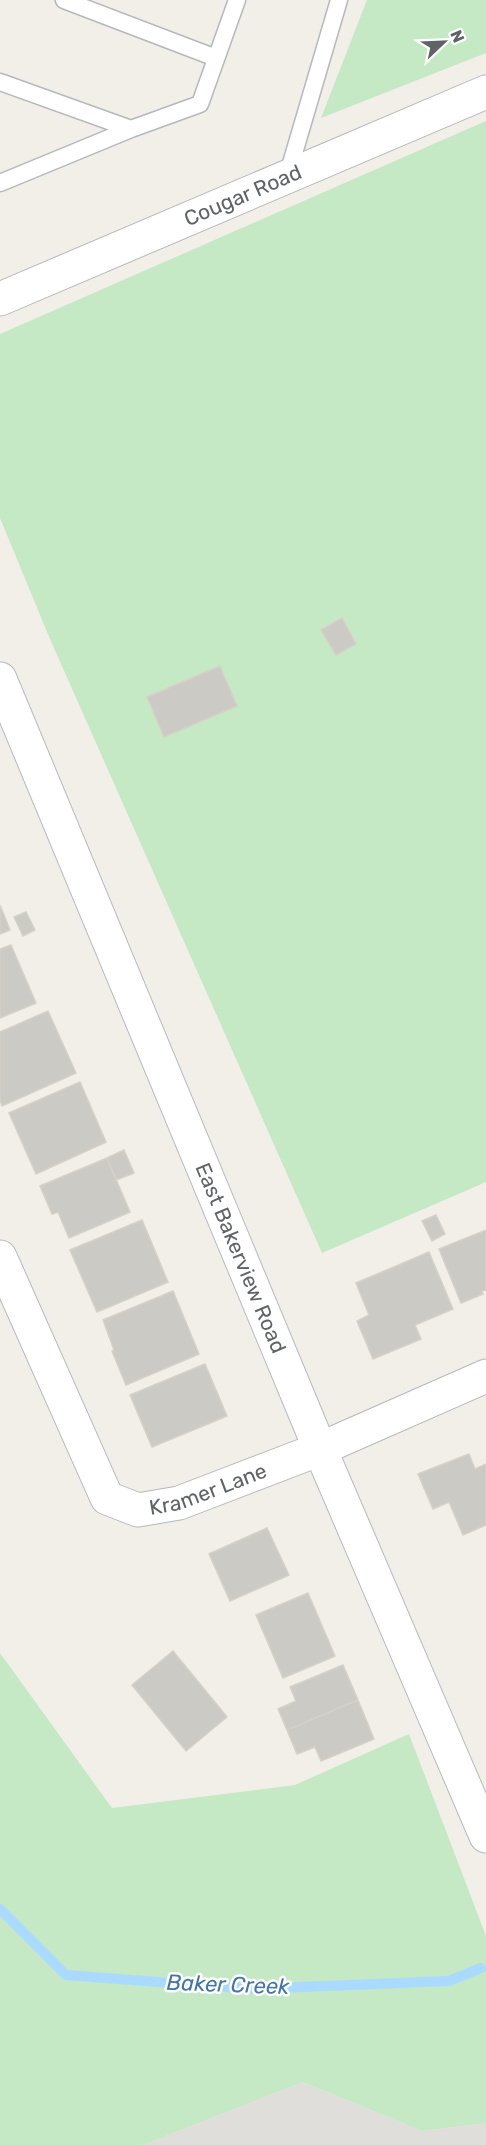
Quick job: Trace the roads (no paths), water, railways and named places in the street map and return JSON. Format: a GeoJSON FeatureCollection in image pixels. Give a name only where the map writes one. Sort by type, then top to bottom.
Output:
{"type":"FeatureCollection","features":[{"type":"Feature","properties":{"kind":"main road","name":"Cougar Road"},"geometry":{"type":"LineString","coordinates":[[0,299],[486,92]]}},
{"type":"Feature","properties":{"kind":"main road","name":"East Bakerview Road"},"geometry":{"type":"LineString","coordinates":[[0,679],[320,1449],[486,1836]]}},
{"type":"Feature","properties":{"kind":"main road","name":"Kramer Lane"},"geometry":{"type":"LineString","coordinates":[[0,1257],[107,1498],[138,1510],[179,1503],[320,1449],[486,1376]]}},
{"type":"Feature","properties":{"kind":"lane"},"geometry":{"type":"LineString","coordinates":[[64,0],[216,58]]}},
{"type":"Feature","properties":{"kind":"lane"},"geometry":{"type":"LineString","coordinates":[[0,183],[130,129],[200,104],[237,0]]}},
{"type":"Feature","properties":{"kind":"lane"},"geometry":{"type":"LineString","coordinates":[[287,177],[339,0]]}},
{"type":"Feature","properties":{"kind":"lane"},"geometry":{"type":"LineString","coordinates":[[0,82],[130,129]]}},
{"type":"Feature","properties":{"kind":"waterway","name":"Baker Creek"},"geometry":{"type":"LineString","coordinates":[[0,1909],[66,1975],[251,1989],[449,1981],[481,1968]]}}]}
